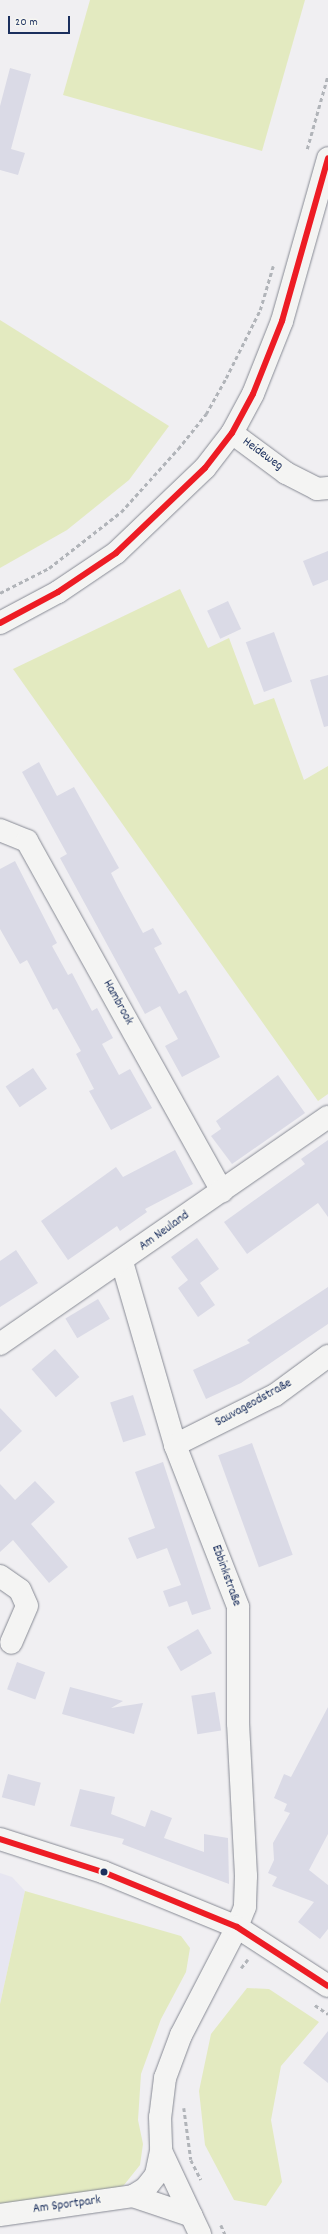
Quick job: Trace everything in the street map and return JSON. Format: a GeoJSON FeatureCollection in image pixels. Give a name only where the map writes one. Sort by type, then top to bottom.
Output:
{"type":"FeatureCollection","features":[{"type":"Feature","properties":{"kind":"street"},"geometry":{"type":"LineString","coordinates":[[232,433],[262,375],[282,322],[328,158]]}},
{"type":"Feature","properties":{"kind":"street","name":"Heideweg"},"geometry":{"type":"LineString","coordinates":[[0,623],[58,592],[116,553],[205,468],[232,433],[286,473],[317,489],[328,488]]}},
{"type":"Feature","properties":{"kind":"street","name":"Hambrook"},"geometry":{"type":"LineString","coordinates":[[0,830],[27,841],[222,1191]]}},
{"type":"Feature","properties":{"kind":"street","name":"Am Neuland"},"geometry":{"type":"LineString","coordinates":[[0,1344],[122,1262],[328,1117]]}},
{"type":"Feature","properties":{"kind":"street","name":"Ebbinkstraße"},"geometry":{"type":"LineString","coordinates":[[122,1262],[175,1445],[238,1608],[238,1723],[246,1876],[245,1907],[237,1927]]}},
{"type":"Feature","properties":{"kind":"street","name":"Sauvageodstraße"},"geometry":{"type":"LineString","coordinates":[[175,1445],[275,1395],[328,1356]]}},
{"type":"Feature","properties":{"kind":"street"},"geometry":{"type":"LineString","coordinates":[[0,1576],[20,1590],[27,1606],[11,1643]]}},
{"type":"Feature","properties":{"kind":"street"},"geometry":{"type":"LineString","coordinates":[[0,1839],[103,1872],[237,1927],[261,1940],[328,1986]]}},
{"type":"Feature","properties":{"kind":"street","name":"Am Sportpark"},"geometry":{"type":"LineString","coordinates":[[0,2216],[133,2196],[146,2188],[156,2175],[161,2151],[160,2117],[165,2078],[181,2035],[237,1927]]}},
{"type":"Feature","properties":{"kind":"street","name":"Am Sportpark"},"geometry":{"type":"LineString","coordinates":[[161,2151],[196,2225]]}},
{"type":"Feature","properties":{"kind":"street","name":"Am Sportpark"},"geometry":{"type":"LineString","coordinates":[[133,2196],[196,2225]]}},
{"type":"Feature","properties":{"kind":"path"},"geometry":{"type":"LineString","coordinates":[[305,158],[328,75]]}},
{"type":"Feature","properties":{"kind":"path"},"geometry":{"type":"LineString","coordinates":[[0,594],[49,568],[121,512],[206,414],[260,310],[276,257]]}},
{"type":"Feature","properties":{"kind":"path"},"geometry":{"type":"LineString","coordinates":[[238,1972],[261,1940]]}},
{"type":"Feature","properties":{"kind":"path"},"geometry":{"type":"LineString","coordinates":[[228,1946],[254,1964]]}},
{"type":"Feature","properties":{"kind":"path"},"geometry":{"type":"LineString","coordinates":[[309,2001],[328,2014]]}},
{"type":"Feature","properties":{"kind":"path"},"geometry":{"type":"LineString","coordinates":[[184,2100],[185,2130],[191,2160],[204,2188]]}},
{"type":"Feature","properties":{"kind":"path"},"geometry":{"type":"LineString","coordinates":[[220,2222],[225,2234]]}},
{"type":"Feature","properties":{"kind":"shaded area"},"geometry":{"type":"Polygon","coordinates":[[[0,1873],[12,1877],[25,1891],[0,2004],[0,1873]]]}},
{"type":"Feature","properties":{"kind":"green space"},"geometry":{"type":"Polygon","coordinates":[[[90,0],[305,0],[262,151],[63,95],[90,0]]]}},
{"type":"Feature","properties":{"kind":"green space"},"geometry":{"type":"Polygon","coordinates":[[[0,320],[169,426],[129,480],[67,530],[0,568],[0,320]]]}},
{"type":"Feature","properties":{"kind":"green space"},"geometry":{"type":"Polygon","coordinates":[[[180,589],[208,648],[229,638],[254,705],[274,698],[304,780],[328,766],[328,1094],[318,1101],[13,669],[180,589]]]}},
{"type":"Feature","properties":{"kind":"green space"},"geometry":{"type":"Polygon","coordinates":[[[25,1891],[181,1936],[190,1948],[186,1972],[161,2019],[141,2074],[138,2120],[143,2144],[140,2165],[124,2185],[109,2194],[0,2216],[0,2004],[25,1891]]]}},
{"type":"Feature","properties":{"kind":"green space"},"geometry":{"type":"Polygon","coordinates":[[[247,1988],[269,1989],[319,2022],[281,2066],[271,2120],[282,2182],[266,2206],[234,2200],[205,2145],[199,2091],[211,2034],[247,1988]]]}},
{"type":"Feature","properties":{"kind":"building"},"geometry":{"type":"Polygon","coordinates":[[[10,68],[31,74],[11,149],[25,153],[18,175],[0,170],[0,106],[10,68]]]}},
{"type":"Feature","properties":{"kind":"building"},"geometry":{"type":"Polygon","coordinates":[[[328,551],[328,580],[313,586],[303,561],[328,551]]]}},
{"type":"Feature","properties":{"kind":"building"},"geometry":{"type":"Polygon","coordinates":[[[228,601],[241,629],[220,639],[207,611],[228,601]]]}},
{"type":"Feature","properties":{"kind":"building"},"geometry":{"type":"Polygon","coordinates":[[[274,632],[292,682],[264,692],[246,642],[274,632]]]}},
{"type":"Feature","properties":{"kind":"building"},"geometry":{"type":"Polygon","coordinates":[[[328,675],[328,726],[324,727],[310,680],[328,675]]]}},
{"type":"Feature","properties":{"kind":"building"},"geometry":{"type":"Polygon","coordinates":[[[39,762],[57,796],[74,787],[119,868],[111,873],[118,887],[143,933],[153,928],[162,944],[154,948],[179,994],[186,990],[220,1057],[182,1077],[165,1046],[178,1039],[160,1006],[145,1014],[60,858],[67,854],[22,772],[39,762]]]}},
{"type":"Feature","properties":{"kind":"building"},"geometry":{"type":"Polygon","coordinates":[[[15,861],[57,943],[52,946],[68,975],[72,973],[92,1011],[97,1008],[113,1038],[102,1044],[119,1075],[130,1069],[152,1108],[111,1130],[89,1091],[94,1089],[76,1054],[81,1051],[57,1008],[53,1010],[27,960],[20,964],[0,929],[0,869],[15,861]]]}},
{"type":"Feature","properties":{"kind":"building"},"geometry":{"type":"Polygon","coordinates":[[[33,1068],[47,1089],[20,1107],[6,1086],[33,1068]]]}},
{"type":"Feature","properties":{"kind":"building"},"geometry":{"type":"Polygon","coordinates":[[[278,1075],[305,1113],[232,1164],[211,1136],[221,1129],[216,1121],[278,1075]]]}},
{"type":"Feature","properties":{"kind":"building"},"geometry":{"type":"Polygon","coordinates":[[[328,1140],[328,1217],[318,1203],[247,1254],[224,1222],[305,1164],[301,1159],[328,1140]]]}},
{"type":"Feature","properties":{"kind":"building"},"geometry":{"type":"Polygon","coordinates":[[[175,1150],[193,1184],[145,1209],[147,1212],[120,1231],[117,1226],[68,1260],[41,1221],[116,1167],[123,1177],[175,1150]]]}},
{"type":"Feature","properties":{"kind":"building"},"geometry":{"type":"Polygon","coordinates":[[[197,1238],[219,1269],[200,1283],[215,1305],[198,1317],[178,1288],[188,1280],[171,1257],[197,1238]]]}},
{"type":"Feature","properties":{"kind":"building"},"geometry":{"type":"Polygon","coordinates":[[[16,1250],[38,1283],[0,1307],[0,1261],[16,1250]]]}},
{"type":"Feature","properties":{"kind":"building"},"geometry":{"type":"Polygon","coordinates":[[[328,1287],[328,1324],[241,1383],[206,1399],[193,1370],[250,1343],[247,1340],[328,1287]]]}},
{"type":"Feature","properties":{"kind":"building"},"geometry":{"type":"Polygon","coordinates":[[[98,1299],[110,1319],[77,1338],[65,1319],[98,1299]]]}},
{"type":"Feature","properties":{"kind":"building"},"geometry":{"type":"Polygon","coordinates":[[[55,1349],[79,1377],[56,1397],[32,1369],[55,1349]]]}},
{"type":"Feature","properties":{"kind":"building"},"geometry":{"type":"Polygon","coordinates":[[[133,1395],[146,1435],[123,1442],[110,1402],[133,1395]]]}},
{"type":"Feature","properties":{"kind":"building"},"geometry":{"type":"Polygon","coordinates":[[[0,1408],[22,1431],[0,1452],[0,1408]]]}},
{"type":"Feature","properties":{"kind":"building"},"geometry":{"type":"Polygon","coordinates":[[[252,1443],[293,1555],[259,1567],[218,1455],[252,1443]]]}},
{"type":"Feature","properties":{"kind":"building"},"geometry":{"type":"Polygon","coordinates":[[[163,1462],[211,1609],[192,1615],[187,1601],[169,1607],[163,1591],[181,1585],[167,1548],[137,1559],[128,1538],[155,1528],[135,1472],[163,1462]]]}},
{"type":"Feature","properties":{"kind":"building"},"geometry":{"type":"Polygon","coordinates":[[[35,1481],[55,1502],[31,1524],[68,1567],[49,1583],[13,1540],[0,1552],[0,1484],[15,1500],[35,1481]]]}},
{"type":"Feature","properties":{"kind":"building"},"geometry":{"type":"Polygon","coordinates":[[[198,1629],[212,1653],[181,1671],[167,1647],[198,1629]]]}},
{"type":"Feature","properties":{"kind":"building"},"geometry":{"type":"Polygon","coordinates":[[[17,1662],[45,1672],[35,1700],[7,1689],[17,1662]]]}},
{"type":"Feature","properties":{"kind":"building"},"geometry":{"type":"Polygon","coordinates":[[[70,1687],[123,1701],[111,1708],[143,1703],[134,1734],[62,1714],[70,1687]]]}},
{"type":"Feature","properties":{"kind":"building"},"geometry":{"type":"Polygon","coordinates":[[[215,1692],[221,1731],[197,1734],[191,1696],[215,1692]]]}},
{"type":"Feature","properties":{"kind":"building"},"geometry":{"type":"Polygon","coordinates":[[[328,1707],[328,1834],[309,1870],[328,1885],[328,1929],[320,1939],[298,1922],[314,1902],[272,1886],[277,1877],[268,1873],[274,1860],[273,1843],[290,1813],[284,1811],[287,1804],[274,1798],[284,1774],[291,1777],[328,1707]]]}},
{"type":"Feature","properties":{"kind":"building"},"geometry":{"type":"Polygon","coordinates":[[[8,1774],[41,1783],[35,1806],[2,1797],[8,1774]]]}},
{"type":"Feature","properties":{"kind":"building"},"geometry":{"type":"Polygon","coordinates":[[[80,1789],[115,1797],[111,1814],[145,1827],[151,1810],[172,1818],[164,1838],[204,1852],[204,1834],[228,1838],[229,1884],[122,1844],[124,1839],[70,1826],[80,1789]]]}},
{"type":"Feature","properties":{"kind":"building"},"geometry":{"type":"Polygon","coordinates":[[[328,2031],[328,2083],[303,2063],[328,2031]]]}},
{"type":"Feature","properties":{"kind":"transit line"},"geometry":{"type":"LineString","coordinates":[[0,623],[58,592],[116,553],[205,468],[232,433],[253,394],[282,321],[328,158]]}},
{"type":"Feature","properties":{"kind":"transit line"},"geometry":{"type":"LineString","coordinates":[[0,1839],[103,1872],[237,1927],[328,1986]]}}]}
